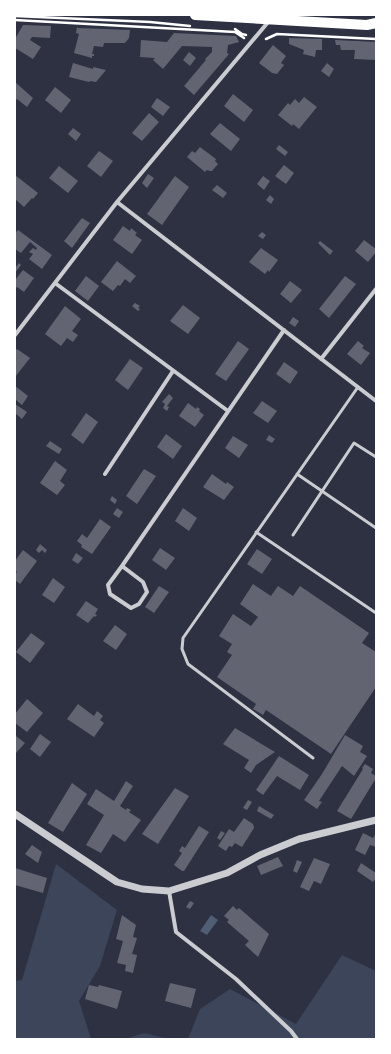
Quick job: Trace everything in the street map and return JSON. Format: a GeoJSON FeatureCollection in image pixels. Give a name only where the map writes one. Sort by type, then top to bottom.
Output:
{"type":"FeatureCollection","features":[{"type":"Feature","properties":{"kind":"main road"},"geometry":{"type":"LineString","coordinates":[[195,15],[272,17],[367,25],[376,23]]}},
{"type":"Feature","properties":{"kind":"street"},"geometry":{"type":"LineString","coordinates":[[15,335],[117,202],[272,17]]}},
{"type":"Feature","properties":{"kind":"street"},"geometry":{"type":"LineString","coordinates":[[117,202],[376,401]]}},
{"type":"Feature","properties":{"kind":"street"},"geometry":{"type":"LineString","coordinates":[[55,283],[228,411]]}},
{"type":"Feature","properties":{"kind":"street"},"geometry":{"type":"LineString","coordinates":[[321,359],[376,289]]}},
{"type":"Feature","properties":{"kind":"street"},"geometry":{"type":"LineString","coordinates":[[122,566],[143,582],[147,592],[139,604],[131,608],[110,594],[108,585],[284,330]]}},
{"type":"Feature","properties":{"kind":"street"},"geometry":{"type":"LineString","coordinates":[[105,474],[173,371]]}},
{"type":"Feature","properties":{"kind":"street"},"geometry":{"type":"LineString","coordinates":[[15,814],[117,882],[142,889],[169,891],[227,872],[260,855],[299,839],[376,820]]}},
{"type":"Feature","properties":{"kind":"street"},"geometry":{"type":"LineString","coordinates":[[169,891],[176,932],[236,979],[290,1030],[297,1039]]}},
{"type":"Feature","properties":{"kind":"lane"},"geometry":{"type":"LineString","coordinates":[[314,758],[188,664],[182,649],[183,638],[358,387]]}},
{"type":"Feature","properties":{"kind":"lane"},"geometry":{"type":"LineString","coordinates":[[293,535],[354,443],[376,457]]}},
{"type":"Feature","properties":{"kind":"lane"},"geometry":{"type":"LineString","coordinates":[[297,474],[376,528]]}},
{"type":"Feature","properties":{"kind":"lane"},"geometry":{"type":"LineString","coordinates":[[256,532],[376,613]]}},
{"type":"Feature","properties":{"kind":"path"},"geometry":{"type":"LineString","coordinates":[[15,20],[235,32],[245,39],[262,41],[277,34],[376,39]]}},
{"type":"Feature","properties":{"kind":"shaded area"},"geometry":{"type":"Polygon","coordinates":[[[56,864],[117,910],[100,966],[79,1001],[91,1039],[15,1039],[15,981],[22,980],[56,864]]]}},
{"type":"Feature","properties":{"kind":"shaded area"},"geometry":{"type":"Polygon","coordinates":[[[211,915],[218,920],[207,935],[200,931],[211,915]]]}},
{"type":"Feature","properties":{"kind":"shaded area"},"geometry":{"type":"Polygon","coordinates":[[[342,955],[376,971],[376,1039],[188,1039],[200,1009],[230,989],[296,1024],[342,955]]]}},
{"type":"Feature","properties":{"kind":"shaded area"},"geometry":{"type":"Polygon","coordinates":[[[144,1033],[169,1039],[125,1039],[144,1033]]]}},
{"type":"Feature","properties":{"kind":"building"},"geometry":{"type":"Polygon","coordinates":[[[23,25],[51,26],[50,38],[32,37],[30,40],[41,47],[33,59],[15,48],[15,39],[23,25]]]}},
{"type":"Feature","properties":{"kind":"building"},"geometry":{"type":"Polygon","coordinates":[[[77,27],[130,30],[129,38],[125,43],[104,43],[103,47],[94,46],[92,54],[94,54],[94,56],[92,56],[92,58],[74,53],[79,34],[76,33],[77,27]]]}},
{"type":"Feature","properties":{"kind":"building"},"geometry":{"type":"Polygon","coordinates":[[[174,33],[236,36],[239,42],[228,45],[227,53],[229,54],[194,95],[184,86],[212,52],[212,47],[182,46],[163,69],[153,60],[155,58],[140,57],[141,40],[167,42],[174,33]]]}},
{"type":"Feature","properties":{"kind":"building"},"geometry":{"type":"Polygon","coordinates":[[[289,38],[322,39],[322,50],[316,50],[315,57],[303,54],[304,50],[289,44],[289,38]]]}},
{"type":"Feature","properties":{"kind":"building"},"geometry":{"type":"Polygon","coordinates":[[[335,40],[376,42],[376,60],[354,59],[355,50],[341,50],[340,45],[336,45],[335,40]]]}},
{"type":"Feature","properties":{"kind":"building"},"geometry":{"type":"Polygon","coordinates":[[[273,45],[286,56],[281,63],[284,65],[277,74],[272,73],[259,63],[273,45]]]}},
{"type":"Feature","properties":{"kind":"building"},"geometry":{"type":"Polygon","coordinates":[[[189,52],[196,58],[190,66],[183,60],[189,52]]]}},
{"type":"Feature","properties":{"kind":"building"},"geometry":{"type":"Polygon","coordinates":[[[73,63],[93,69],[93,67],[106,70],[96,82],[89,82],[69,77],[73,63]]]}},
{"type":"Feature","properties":{"kind":"building"},"geometry":{"type":"Polygon","coordinates":[[[327,63],[334,69],[329,77],[321,71],[327,63]]]}},
{"type":"Feature","properties":{"kind":"building"},"geometry":{"type":"Polygon","coordinates":[[[15,82],[33,98],[27,107],[17,99],[15,101],[15,82]]]}},
{"type":"Feature","properties":{"kind":"building"},"geometry":{"type":"Polygon","coordinates":[[[55,87],[71,100],[61,113],[45,100],[55,87]]]}},
{"type":"Feature","properties":{"kind":"building"},"geometry":{"type":"Polygon","coordinates":[[[233,94],[253,110],[244,122],[224,106],[233,94]]]}},
{"type":"Feature","properties":{"kind":"building"},"geometry":{"type":"Polygon","coordinates":[[[304,97],[317,107],[299,129],[293,124],[292,126],[278,115],[288,103],[290,105],[295,99],[299,103],[304,97]]]}},
{"type":"Feature","properties":{"kind":"building"},"geometry":{"type":"Polygon","coordinates":[[[157,98],[170,107],[163,116],[151,107],[157,98]]]}},
{"type":"Feature","properties":{"kind":"building"},"geometry":{"type":"Polygon","coordinates":[[[149,113],[159,122],[142,141],[132,133],[149,113]]]}},
{"type":"Feature","properties":{"kind":"building"},"geometry":{"type":"Polygon","coordinates":[[[220,123],[240,139],[231,151],[210,134],[220,123]]]}},
{"type":"Feature","properties":{"kind":"building"},"geometry":{"type":"Polygon","coordinates":[[[73,128],[81,134],[76,141],[68,134],[73,128]]]}},
{"type":"Feature","properties":{"kind":"building"},"geometry":{"type":"Polygon","coordinates":[[[279,145],[288,152],[285,156],[276,149],[279,145]]]}},
{"type":"Feature","properties":{"kind":"building"},"geometry":{"type":"Polygon","coordinates":[[[200,147],[216,159],[215,161],[218,164],[212,171],[207,170],[205,172],[187,157],[192,151],[195,153],[200,147]]]}},
{"type":"Feature","properties":{"kind":"building"},"geometry":{"type":"Polygon","coordinates":[[[99,151],[113,161],[101,177],[87,166],[99,151]]]}},
{"type":"Feature","properties":{"kind":"building"},"geometry":{"type":"Polygon","coordinates":[[[284,165],[294,173],[286,184],[275,176],[284,165]]]}},
{"type":"Feature","properties":{"kind":"building"},"geometry":{"type":"Polygon","coordinates":[[[59,166],[78,181],[68,193],[49,178],[59,166]]]}},
{"type":"Feature","properties":{"kind":"building"},"geometry":{"type":"Polygon","coordinates":[[[148,174],[154,178],[147,188],[142,183],[148,174]]]}},
{"type":"Feature","properties":{"kind":"building"},"geometry":{"type":"Polygon","coordinates":[[[15,175],[38,193],[24,207],[15,199],[15,175]]]}},
{"type":"Feature","properties":{"kind":"building"},"geometry":{"type":"Polygon","coordinates":[[[175,176],[189,187],[162,225],[147,214],[175,176]]]}},
{"type":"Feature","properties":{"kind":"building"},"geometry":{"type":"Polygon","coordinates":[[[263,176],[270,181],[264,190],[257,184],[263,176]]]}},
{"type":"Feature","properties":{"kind":"building"},"geometry":{"type":"Polygon","coordinates":[[[217,185],[227,193],[223,198],[212,190],[217,185]]]}},
{"type":"Feature","properties":{"kind":"building"},"geometry":{"type":"Polygon","coordinates":[[[270,195],[274,199],[271,204],[266,200],[270,195]]]}},
{"type":"Feature","properties":{"kind":"building"},"geometry":{"type":"Polygon","coordinates":[[[82,218],[90,223],[72,248],[64,241],[82,218]]]}},
{"type":"Feature","properties":{"kind":"building"},"geometry":{"type":"Polygon","coordinates":[[[123,226],[130,231],[131,228],[137,233],[135,235],[142,240],[132,254],[113,240],[123,226]]]}},
{"type":"Feature","properties":{"kind":"building"},"geometry":{"type":"Polygon","coordinates":[[[18,230],[52,255],[42,269],[29,259],[33,254],[29,252],[33,248],[36,250],[37,248],[30,242],[21,253],[15,249],[15,233],[18,230]]]}},
{"type":"Feature","properties":{"kind":"building"},"geometry":{"type":"Polygon","coordinates":[[[262,232],[266,235],[263,239],[258,236],[262,232]]]}},
{"type":"Feature","properties":{"kind":"building"},"geometry":{"type":"Polygon","coordinates":[[[364,240],[376,249],[376,252],[368,262],[355,251],[364,240]]]}},
{"type":"Feature","properties":{"kind":"building"},"geometry":{"type":"Polygon","coordinates":[[[320,241],[333,251],[330,255],[318,243],[320,241]]]}},
{"type":"Feature","properties":{"kind":"building"},"geometry":{"type":"Polygon","coordinates":[[[261,248],[278,260],[269,272],[268,270],[265,274],[249,262],[261,248]]]}},
{"type":"Feature","properties":{"kind":"building"},"geometry":{"type":"Polygon","coordinates":[[[117,261],[136,276],[130,283],[125,279],[120,286],[118,285],[113,291],[101,282],[117,261]]]}},
{"type":"Feature","properties":{"kind":"building"},"geometry":{"type":"Polygon","coordinates":[[[19,263],[21,265],[15,273],[15,268],[19,263]]]}},
{"type":"Feature","properties":{"kind":"building"},"geometry":{"type":"Polygon","coordinates":[[[23,270],[34,278],[24,292],[17,287],[15,289],[15,280],[23,270]]]}},
{"type":"Feature","properties":{"kind":"building"},"geometry":{"type":"Polygon","coordinates":[[[86,276],[99,286],[88,301],[75,291],[86,276]]]}},
{"type":"Feature","properties":{"kind":"building"},"geometry":{"type":"Polygon","coordinates":[[[345,276],[356,284],[329,318],[319,309],[345,276]]]}},
{"type":"Feature","properties":{"kind":"building"},"geometry":{"type":"Polygon","coordinates":[[[290,281],[302,290],[291,303],[280,294],[290,281]]]}},
{"type":"Feature","properties":{"kind":"building"},"geometry":{"type":"Polygon","coordinates":[[[135,303],[140,306],[138,311],[132,306],[135,303]]]}},
{"type":"Feature","properties":{"kind":"building"},"geometry":{"type":"Polygon","coordinates":[[[183,305],[200,318],[188,334],[170,321],[183,305]]]}},
{"type":"Feature","properties":{"kind":"building"},"geometry":{"type":"Polygon","coordinates":[[[65,306],[81,319],[72,331],[78,335],[73,342],[67,338],[61,346],[45,334],[65,306]]]}},
{"type":"Feature","properties":{"kind":"building"},"geometry":{"type":"Polygon","coordinates":[[[293,317],[299,321],[295,327],[289,323],[293,317]]]}},
{"type":"Feature","properties":{"kind":"building"},"geometry":{"type":"Polygon","coordinates":[[[238,341],[249,349],[226,381],[215,374],[238,341]]]}},
{"type":"Feature","properties":{"kind":"building"},"geometry":{"type":"Polygon","coordinates":[[[358,341],[364,346],[362,348],[370,353],[361,365],[347,354],[358,341]]]}},
{"type":"Feature","properties":{"kind":"building"},"geometry":{"type":"Polygon","coordinates":[[[17,349],[30,358],[15,377],[15,351],[17,349]]]}},
{"type":"Feature","properties":{"kind":"building"},"geometry":{"type":"Polygon","coordinates":[[[130,359],[143,368],[128,390],[115,380],[130,359]]]}},
{"type":"Feature","properties":{"kind":"building"},"geometry":{"type":"Polygon","coordinates":[[[284,362],[298,372],[290,384],[276,374],[284,362]]]}},
{"type":"Feature","properties":{"kind":"building"},"geometry":{"type":"Polygon","coordinates":[[[15,386],[28,396],[22,405],[15,399],[15,386]]]}},
{"type":"Feature","properties":{"kind":"building"},"geometry":{"type":"Polygon","coordinates":[[[169,394],[173,398],[167,406],[169,407],[167,411],[163,408],[165,404],[162,402],[169,394]]]}},
{"type":"Feature","properties":{"kind":"building"},"geometry":{"type":"Polygon","coordinates":[[[262,401],[277,411],[268,423],[253,413],[262,401]]]}},
{"type":"Feature","properties":{"kind":"building"},"geometry":{"type":"Polygon","coordinates":[[[188,403],[196,409],[197,407],[200,409],[199,411],[204,415],[195,427],[179,416],[188,403]]]}},
{"type":"Feature","properties":{"kind":"building"},"geometry":{"type":"Polygon","coordinates":[[[15,404],[27,412],[22,419],[15,413],[15,404]]]}},
{"type":"Feature","properties":{"kind":"building"},"geometry":{"type":"Polygon","coordinates":[[[86,413],[98,422],[83,444],[71,435],[86,413]]]}},
{"type":"Feature","properties":{"kind":"building"},"geometry":{"type":"Polygon","coordinates":[[[166,434],[182,446],[173,459],[157,447],[166,434]]]}},
{"type":"Feature","properties":{"kind":"building"},"geometry":{"type":"Polygon","coordinates":[[[269,435],[275,439],[272,443],[266,440],[269,435]]]}},
{"type":"Feature","properties":{"kind":"building"},"geometry":{"type":"Polygon","coordinates":[[[233,436],[248,445],[239,458],[225,448],[233,436]]]}},
{"type":"Feature","properties":{"kind":"building"},"geometry":{"type":"Polygon","coordinates":[[[50,441],[62,449],[59,454],[46,446],[50,441]]]}},
{"type":"Feature","properties":{"kind":"building"},"geometry":{"type":"Polygon","coordinates":[[[55,461],[67,470],[60,481],[65,485],[57,495],[40,483],[55,461]]]}},
{"type":"Feature","properties":{"kind":"building"},"geometry":{"type":"Polygon","coordinates":[[[144,469],[156,476],[137,504],[126,496],[144,469]]]}},
{"type":"Feature","properties":{"kind":"building"},"geometry":{"type":"Polygon","coordinates":[[[212,474],[226,484],[227,482],[234,487],[224,500],[203,487],[212,474]]]}},
{"type":"Feature","properties":{"kind":"building"},"geometry":{"type":"Polygon","coordinates":[[[112,496],[117,500],[115,504],[110,500],[112,496]]]}},
{"type":"Feature","properties":{"kind":"building"},"geometry":{"type":"Polygon","coordinates":[[[117,508],[123,512],[119,518],[113,514],[117,508]]]}},
{"type":"Feature","properties":{"kind":"building"},"geometry":{"type":"Polygon","coordinates":[[[183,508],[197,518],[189,531],[175,521],[183,508]]]}},
{"type":"Feature","properties":{"kind":"building"},"geometry":{"type":"Polygon","coordinates":[[[100,519],[111,527],[92,554],[81,547],[82,545],[77,541],[82,534],[87,538],[100,519]]]}},
{"type":"Feature","properties":{"kind":"building"},"geometry":{"type":"Polygon","coordinates":[[[40,544],[47,550],[45,553],[42,550],[39,553],[36,550],[40,544]]]}},
{"type":"Feature","properties":{"kind":"building"},"geometry":{"type":"Polygon","coordinates":[[[160,548],[175,558],[166,570],[152,560],[160,548]]]}},
{"type":"Feature","properties":{"kind":"building"},"geometry":{"type":"Polygon","coordinates":[[[257,549],[272,559],[262,574],[247,564],[257,549]]]}},
{"type":"Feature","properties":{"kind":"building"},"geometry":{"type":"Polygon","coordinates":[[[23,550],[37,561],[20,584],[15,580],[15,575],[17,572],[15,570],[15,561],[23,550]]]}},
{"type":"Feature","properties":{"kind":"building"},"geometry":{"type":"Polygon","coordinates":[[[76,553],[83,558],[78,564],[72,560],[76,553]]]}},
{"type":"Feature","properties":{"kind":"building"},"geometry":{"type":"Polygon","coordinates":[[[53,578],[65,587],[54,603],[42,595],[53,578]]]}},
{"type":"Feature","properties":{"kind":"building"},"geometry":{"type":"Polygon","coordinates":[[[253,584],[271,596],[278,586],[293,596],[300,586],[369,633],[362,643],[376,652],[376,687],[331,754],[266,710],[263,715],[253,709],[256,704],[217,677],[232,655],[227,652],[232,644],[219,636],[233,614],[251,626],[258,617],[240,604],[253,584]]]}},
{"type":"Feature","properties":{"kind":"building"},"geometry":{"type":"Polygon","coordinates":[[[159,586],[169,592],[154,613],[145,607],[159,586]]]}},
{"type":"Feature","properties":{"kind":"building"},"geometry":{"type":"Polygon","coordinates":[[[86,601],[98,609],[95,614],[97,615],[95,617],[94,616],[88,623],[76,615],[86,601]]]}},
{"type":"Feature","properties":{"kind":"building"},"geometry":{"type":"Polygon","coordinates":[[[115,625],[127,634],[116,650],[103,641],[115,625]]]}},
{"type":"Feature","properties":{"kind":"building"},"geometry":{"type":"Polygon","coordinates":[[[31,633],[45,643],[30,663],[16,652],[31,633]]]}},
{"type":"Feature","properties":{"kind":"building"},"geometry":{"type":"Polygon","coordinates":[[[27,699],[43,713],[27,732],[15,723],[15,714],[27,699]]]}},
{"type":"Feature","properties":{"kind":"building"},"geometry":{"type":"Polygon","coordinates":[[[78,704],[94,716],[97,711],[103,716],[100,720],[104,723],[94,737],[67,719],[78,704]]]}},
{"type":"Feature","properties":{"kind":"building"},"geometry":{"type":"Polygon","coordinates":[[[235,728],[275,752],[256,765],[251,773],[244,768],[249,760],[223,744],[235,728]]]}},
{"type":"Feature","properties":{"kind":"building"},"geometry":{"type":"Polygon","coordinates":[[[40,734],[51,742],[40,757],[30,749],[40,734]]]}},
{"type":"Feature","properties":{"kind":"building"},"geometry":{"type":"Polygon","coordinates":[[[345,735],[363,746],[360,752],[367,756],[354,776],[342,766],[319,801],[322,802],[317,809],[304,800],[322,774],[345,735]]]}},
{"type":"Feature","properties":{"kind":"building"},"geometry":{"type":"Polygon","coordinates":[[[15,736],[25,743],[15,754],[15,736]]]}},
{"type":"Feature","properties":{"kind":"building"},"geometry":{"type":"Polygon","coordinates":[[[279,756],[309,775],[300,790],[277,776],[263,795],[256,790],[279,756]]]}},
{"type":"Feature","properties":{"kind":"building"},"geometry":{"type":"Polygon","coordinates":[[[365,764],[373,769],[371,773],[376,776],[376,778],[351,819],[337,811],[365,764]]]}},
{"type":"Feature","properties":{"kind":"building"},"geometry":{"type":"Polygon","coordinates":[[[126,781],[133,786],[120,806],[126,810],[127,808],[131,810],[129,812],[141,820],[125,842],[113,834],[101,853],[86,845],[104,815],[87,804],[96,789],[114,801],[126,781]]]}},
{"type":"Feature","properties":{"kind":"building"},"geometry":{"type":"Polygon","coordinates":[[[72,783],[87,794],[63,832],[48,823],[72,783]]]}},
{"type":"Feature","properties":{"kind":"building"},"geometry":{"type":"Polygon","coordinates":[[[175,788],[189,796],[158,844],[142,834],[175,788]]]}},
{"type":"Feature","properties":{"kind":"building"},"geometry":{"type":"Polygon","coordinates":[[[248,800],[252,802],[247,810],[243,808],[248,800]]]}},
{"type":"Feature","properties":{"kind":"building"},"geometry":{"type":"Polygon","coordinates":[[[259,806],[274,815],[271,819],[257,811],[259,806]]]}},
{"type":"Feature","properties":{"kind":"building"},"geometry":{"type":"Polygon","coordinates":[[[244,818],[253,824],[254,828],[242,847],[235,843],[232,847],[229,846],[226,851],[218,846],[229,829],[234,832],[244,818]]]}},
{"type":"Feature","properties":{"kind":"building"},"geometry":{"type":"Polygon","coordinates":[[[199,826],[209,832],[184,871],[182,871],[174,865],[182,853],[179,851],[182,846],[185,848],[199,826]]]}},
{"type":"Feature","properties":{"kind":"building"},"geometry":{"type":"Polygon","coordinates":[[[221,831],[225,833],[220,840],[217,838],[221,831]]]}},
{"type":"Feature","properties":{"kind":"building"},"geometry":{"type":"Polygon","coordinates":[[[363,833],[373,838],[375,835],[376,836],[376,847],[370,845],[365,855],[355,850],[363,833]]]}},
{"type":"Feature","properties":{"kind":"building"},"geometry":{"type":"Polygon","coordinates":[[[32,845],[42,852],[38,863],[25,854],[32,845]]]}},
{"type":"Feature","properties":{"kind":"building"},"geometry":{"type":"Polygon","coordinates":[[[278,857],[283,866],[261,875],[257,866],[278,857]]]}},
{"type":"Feature","properties":{"kind":"building"},"geometry":{"type":"Polygon","coordinates":[[[314,858],[330,864],[321,884],[314,881],[309,891],[300,887],[314,858]]]}},
{"type":"Feature","properties":{"kind":"building"},"geometry":{"type":"Polygon","coordinates":[[[297,860],[302,862],[297,873],[293,871],[297,860]]]}},
{"type":"Feature","properties":{"kind":"building"},"geometry":{"type":"Polygon","coordinates":[[[361,863],[376,873],[376,878],[373,882],[357,871],[361,863]]]}},
{"type":"Feature","properties":{"kind":"building"},"geometry":{"type":"Polygon","coordinates":[[[15,868],[47,878],[43,893],[15,885],[15,868]]]}},
{"type":"Feature","properties":{"kind":"building"},"geometry":{"type":"Polygon","coordinates":[[[190,901],[194,903],[190,909],[186,907],[190,901]]]}},
{"type":"Feature","properties":{"kind":"building"},"geometry":{"type":"Polygon","coordinates":[[[233,906],[237,910],[239,908],[269,934],[258,957],[245,945],[249,941],[227,922],[229,920],[224,916],[233,906]]]}},
{"type":"Feature","properties":{"kind":"building"},"geometry":{"type":"Polygon","coordinates":[[[122,915],[136,925],[133,937],[137,938],[132,954],[137,955],[133,973],[125,971],[126,965],[117,963],[123,941],[116,939],[122,915]]]}},
{"type":"Feature","properties":{"kind":"building"},"geometry":{"type":"Polygon","coordinates":[[[170,983],[196,989],[191,1008],[165,1001],[170,983]]]}},
{"type":"Feature","properties":{"kind":"building"},"geometry":{"type":"Polygon","coordinates":[[[89,985],[98,987],[99,985],[122,991],[117,1009],[85,999],[89,985]]]}}]}
